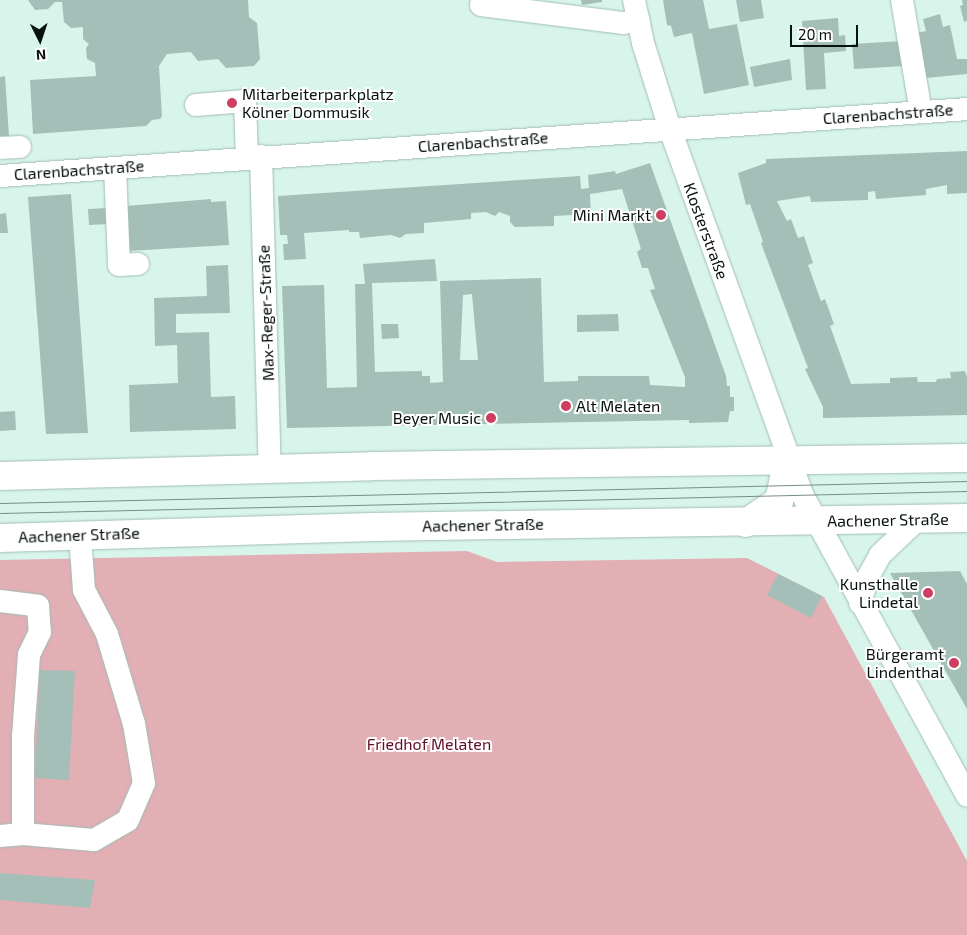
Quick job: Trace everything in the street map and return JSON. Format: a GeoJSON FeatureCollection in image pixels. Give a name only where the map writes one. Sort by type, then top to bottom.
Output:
{"type":"FeatureCollection","features":[{"type":"Feature","properties":{"kind":"main road"},"geometry":{"type":"LineString","coordinates":[[0,476],[788,459],[967,458]]}},
{"type":"Feature","properties":{"kind":"main road"},"geometry":{"type":"LineString","coordinates":[[746,523],[779,502],[788,459]]}},
{"type":"Feature","properties":{"kind":"main road","name":"Aachener Straße"},"geometry":{"type":"LineString","coordinates":[[0,538],[382,526],[746,523],[967,518]]}},
{"type":"Feature","properties":{"kind":"street"},"geometry":{"type":"LineString","coordinates":[[902,0],[921,112]]}},
{"type":"Feature","properties":{"kind":"street"},"geometry":{"type":"LineString","coordinates":[[481,5],[568,8],[624,23],[636,10]]}},
{"type":"Feature","properties":{"kind":"street","name":"Klosterstraße"},"geometry":{"type":"LineString","coordinates":[[636,10],[670,130],[788,459],[815,522],[967,796]]}},
{"type":"Feature","properties":{"kind":"street","name":"Max-Reger-Straße"},"geometry":{"type":"LineString","coordinates":[[196,105],[245,101],[254,157],[270,470]]}},
{"type":"Feature","properties":{"kind":"street","name":"Clarenbachstraße"},"geometry":{"type":"LineString","coordinates":[[0,176],[967,109]]}},
{"type":"Feature","properties":{"kind":"street"},"geometry":{"type":"LineString","coordinates":[[114,168],[119,264],[138,264]]}},
{"type":"Feature","properties":{"kind":"street"},"geometry":{"type":"LineString","coordinates":[[860,603],[868,577],[880,555],[918,519]]}},
{"type":"Feature","properties":{"kind":"street"},"geometry":{"type":"LineString","coordinates":[[0,836],[22,834],[94,840],[128,820],[144,783],[134,724],[107,634],[84,590],[80,535]]}},
{"type":"Feature","properties":{"kind":"street"},"geometry":{"type":"LineString","coordinates":[[0,601],[38,606],[40,632],[28,655],[23,736],[22,834]]}},
{"type":"Feature","properties":{"kind":"green space","name":"Friedhof Melaten"},"geometry":{"type":"Polygon","coordinates":[[[467,551],[497,562],[747,558],[824,597],[967,861],[967,935],[0,935],[0,560],[467,551]]]}},
{"type":"Feature","properties":{"kind":"building"},"geometry":{"type":"Polygon","coordinates":[[[28,0],[248,0],[249,17],[257,23],[260,59],[254,66],[226,68],[218,59],[198,61],[191,52],[167,54],[159,66],[162,116],[160,119],[152,120],[146,126],[33,134],[30,80],[96,76],[95,63],[87,59],[86,48],[89,44],[83,39],[83,27],[71,28],[64,22],[62,2],[55,2],[48,9],[35,10],[28,0]]]}},
{"type":"Feature","properties":{"kind":"building"},"geometry":{"type":"Polygon","coordinates":[[[581,0],[602,0],[602,2],[582,5],[581,0]]]}},
{"type":"Feature","properties":{"kind":"building"},"geometry":{"type":"Polygon","coordinates":[[[663,0],[703,0],[709,29],[737,24],[749,85],[704,94],[692,33],[674,37],[671,26],[667,25],[663,0]]]}},
{"type":"Feature","properties":{"kind":"building"},"geometry":{"type":"Polygon","coordinates":[[[736,0],[761,0],[764,18],[740,22],[736,0]]]}},
{"type":"Feature","properties":{"kind":"building"},"geometry":{"type":"Polygon","coordinates":[[[962,0],[967,0],[967,21],[964,22],[960,6],[963,5],[962,0]]]}},
{"type":"Feature","properties":{"kind":"building"},"geometry":{"type":"Polygon","coordinates":[[[940,14],[943,27],[950,25],[957,59],[967,59],[967,74],[926,78],[917,33],[926,31],[923,19],[940,14]]]}},
{"type":"Feature","properties":{"kind":"building"},"geometry":{"type":"Polygon","coordinates":[[[838,18],[839,36],[845,35],[846,51],[824,53],[826,89],[806,90],[802,21],[838,18]]]}},
{"type":"Feature","properties":{"kind":"building"},"geometry":{"type":"Polygon","coordinates":[[[902,41],[904,66],[854,69],[852,44],[902,41]]]}},
{"type":"Feature","properties":{"kind":"building"},"geometry":{"type":"Polygon","coordinates":[[[790,59],[792,80],[754,87],[750,67],[790,59]]]}},
{"type":"Feature","properties":{"kind":"building"},"geometry":{"type":"Polygon","coordinates":[[[5,76],[9,136],[0,136],[0,77],[5,76]]]}},
{"type":"Feature","properties":{"kind":"building"},"geometry":{"type":"Polygon","coordinates":[[[967,151],[967,193],[947,194],[947,185],[926,189],[926,195],[876,199],[875,191],[868,192],[868,200],[811,202],[810,196],[777,201],[787,221],[791,219],[798,238],[804,236],[813,263],[808,265],[821,301],[825,299],[834,324],[830,326],[851,384],[890,383],[890,378],[917,377],[918,382],[936,382],[937,379],[951,378],[950,372],[965,371],[967,377],[967,415],[823,418],[823,407],[805,369],[808,368],[761,243],[763,242],[750,204],[746,205],[738,173],[766,163],[766,159],[967,151]]]}},
{"type":"Feature","properties":{"kind":"building"},"geometry":{"type":"Polygon","coordinates":[[[650,163],[726,376],[727,386],[730,386],[730,397],[734,397],[734,411],[730,411],[728,422],[689,423],[689,420],[287,428],[282,286],[324,285],[327,388],[357,387],[355,284],[365,284],[363,264],[435,259],[437,281],[372,283],[375,372],[422,371],[422,376],[430,376],[430,383],[443,382],[440,281],[541,278],[544,382],[578,381],[578,376],[649,376],[650,385],[685,387],[685,377],[650,290],[655,289],[648,268],[642,268],[637,252],[641,249],[622,189],[590,194],[591,214],[554,216],[554,226],[515,227],[510,222],[510,216],[499,212],[495,216],[486,212],[471,213],[471,219],[424,223],[424,233],[406,234],[400,238],[391,235],[360,238],[359,232],[349,232],[349,230],[304,233],[306,259],[284,260],[283,244],[288,244],[287,235],[280,235],[278,196],[580,176],[581,189],[589,188],[588,175],[615,171],[616,174],[650,163]],[[472,294],[463,295],[460,360],[478,360],[472,294]]]}},
{"type":"Feature","properties":{"kind":"building"},"geometry":{"type":"Polygon","coordinates":[[[71,194],[88,433],[46,434],[28,197],[71,194]]]}},
{"type":"Feature","properties":{"kind":"building"},"geometry":{"type":"Polygon","coordinates":[[[211,199],[211,202],[226,201],[229,245],[128,251],[126,206],[211,199]]]}},
{"type":"Feature","properties":{"kind":"building"},"geometry":{"type":"Polygon","coordinates":[[[108,208],[109,224],[89,225],[88,209],[108,208]]]}},
{"type":"Feature","properties":{"kind":"building"},"geometry":{"type":"Polygon","coordinates":[[[6,213],[8,233],[0,233],[0,214],[6,213]]]}},
{"type":"Feature","properties":{"kind":"building"},"geometry":{"type":"Polygon","coordinates":[[[228,265],[230,313],[176,314],[176,333],[209,332],[211,397],[235,396],[236,429],[130,432],[129,385],[178,383],[177,345],[155,346],[154,298],[207,296],[206,266],[228,265]]]}},
{"type":"Feature","properties":{"kind":"building"},"geometry":{"type":"Polygon","coordinates":[[[618,314],[619,331],[577,332],[577,315],[618,314]]]}},
{"type":"Feature","properties":{"kind":"building"},"geometry":{"type":"Polygon","coordinates":[[[381,324],[398,324],[399,338],[382,339],[381,324]]]}},
{"type":"Feature","properties":{"kind":"building"},"geometry":{"type":"Polygon","coordinates":[[[15,411],[16,430],[0,431],[0,412],[15,411]]]}},
{"type":"Feature","properties":{"kind":"building","name":"Bürgeramt Lindenthal"},"geometry":{"type":"Polygon","coordinates":[[[960,571],[967,584],[967,709],[890,573],[960,571]]]}},
{"type":"Feature","properties":{"kind":"building"},"geometry":{"type":"Polygon","coordinates":[[[778,574],[822,596],[811,618],[767,595],[778,574]]]}},
{"type":"Feature","properties":{"kind":"building"},"geometry":{"type":"Polygon","coordinates":[[[40,670],[75,671],[69,780],[35,778],[40,670]]]}},
{"type":"Feature","properties":{"kind":"building"},"geometry":{"type":"Polygon","coordinates":[[[0,873],[95,880],[90,908],[0,900],[0,873]]]}},
{"type":"Feature","properties":{"kind":"tram line"},"geometry":{"type":"LineString","coordinates":[[0,503],[967,481]]}},
{"type":"Feature","properties":{"kind":"tram line"},"geometry":{"type":"LineString","coordinates":[[0,513],[967,491]]}},
{"type":"Feature","properties":{"kind":"place","name":"Mitarbeiterparkplatz Kölner Dommusik"},"geometry":{"type":"Point","coordinates":[232,103]}},
{"type":"Feature","properties":{"kind":"place","name":"Mini Markt"},"geometry":{"type":"Point","coordinates":[661,215]}},
{"type":"Feature","properties":{"kind":"place","name":"Alt Melaten"},"geometry":{"type":"Point","coordinates":[566,406]}},
{"type":"Feature","properties":{"kind":"place","name":"Beyer Music"},"geometry":{"type":"Point","coordinates":[491,418]}},
{"type":"Feature","properties":{"kind":"place","name":"Kunsthalle Lindetal"},"geometry":{"type":"Point","coordinates":[928,593]}},
{"type":"Feature","properties":{"kind":"place","name":"Bürgeramt Lindenthal"},"geometry":{"type":"Point","coordinates":[954,663]}}]}
